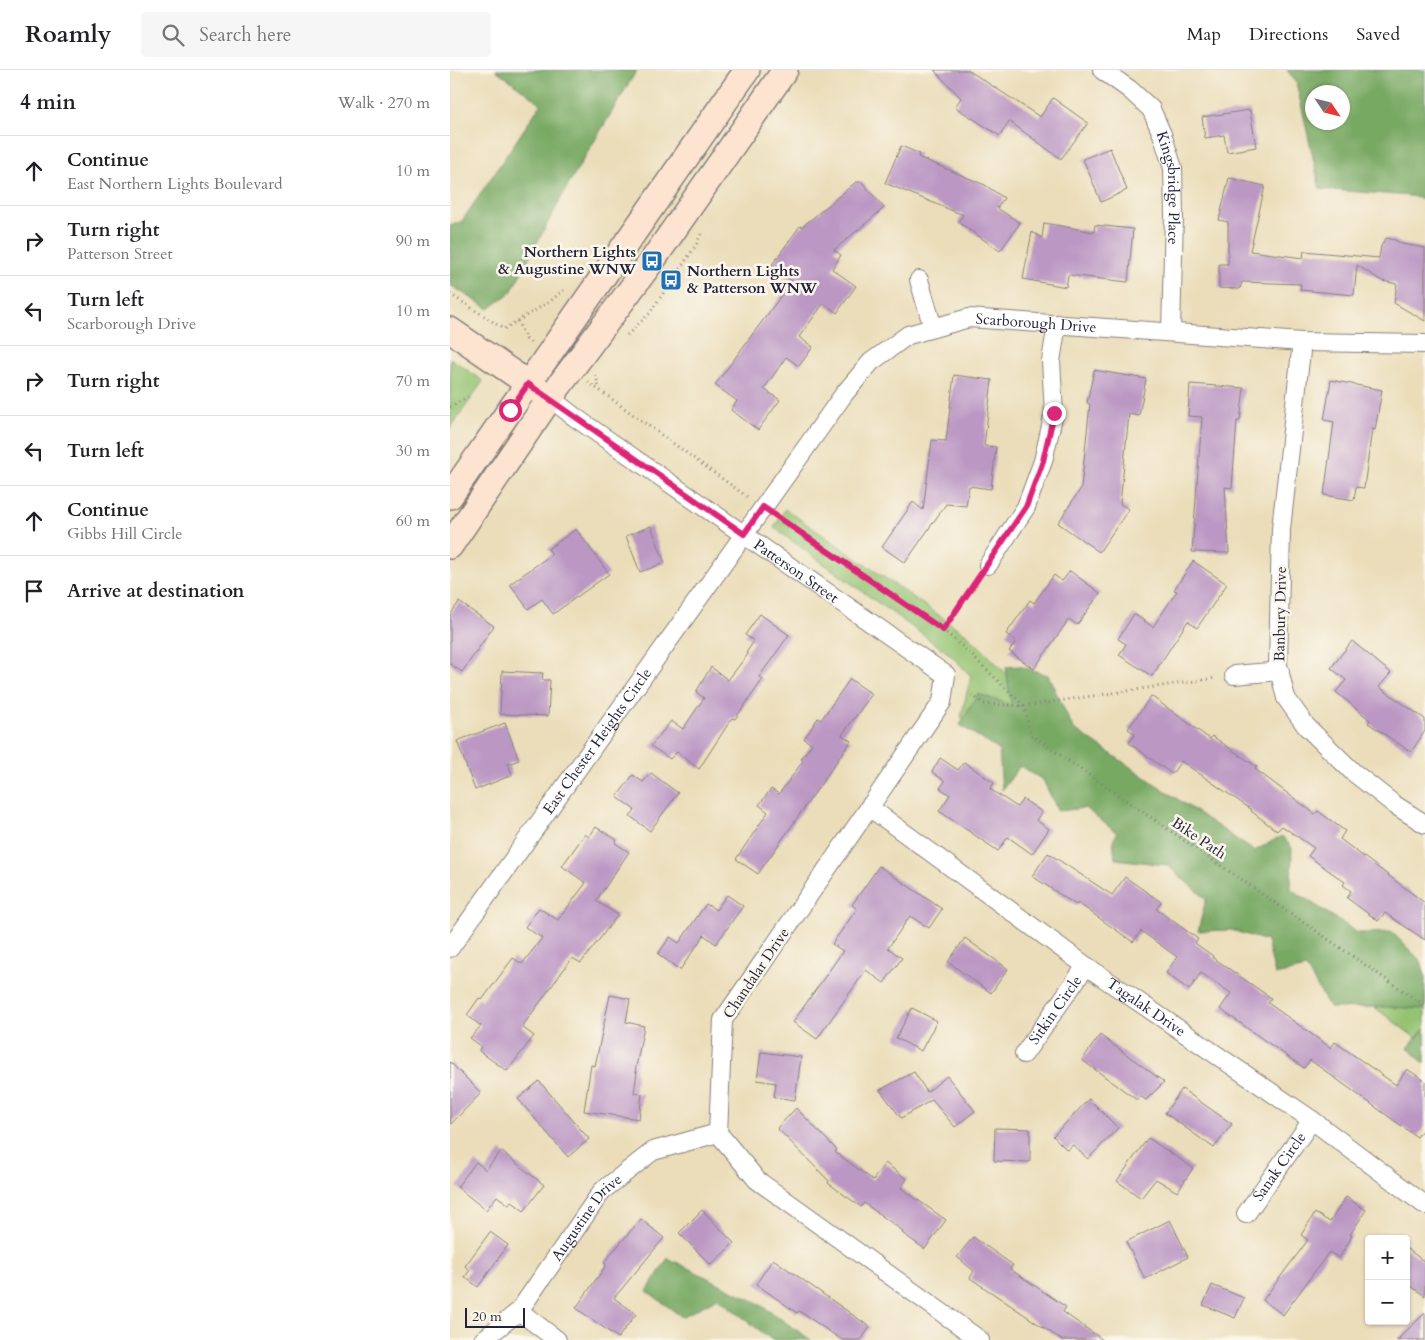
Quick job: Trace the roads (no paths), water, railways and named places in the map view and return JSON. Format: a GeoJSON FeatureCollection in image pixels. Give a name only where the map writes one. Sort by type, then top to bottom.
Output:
{"type":"FeatureCollection","features":[{"type":"Feature","properties":{"kind":"main road"},"geometry":{"type":"LineString","coordinates":[[450,496],[747,70]]}},
{"type":"Feature","properties":{"kind":"main road"},"geometry":{"type":"LineString","coordinates":[[450,546],[550,398],[652,262],[785,70]]}},
{"type":"Feature","properties":{"kind":"main road","name":"Patterson Street"},"geometry":{"type":"LineString","coordinates":[[450,330],[550,398]]}},
{"type":"Feature","properties":{"kind":"street","name":"Kingsbridge Place"},"geometry":{"type":"LineString","coordinates":[[1102,70],[1129,89],[1151,109],[1162,134],[1172,168],[1174,214],[1171,332]]}},
{"type":"Feature","properties":{"kind":"street"},"geometry":{"type":"LineString","coordinates":[[919,280],[934,328]]}},
{"type":"Feature","properties":{"kind":"street","name":"Scarborough Drive"},"geometry":{"type":"LineString","coordinates":[[744,534],[844,394],[871,362],[908,335],[969,318],[1302,342],[1425,344]]}},
{"type":"Feature","properties":{"kind":"street"},"geometry":{"type":"LineString","coordinates":[[988,565],[1026,507],[1043,461],[1054,413],[1051,361],[1056,324]]}},
{"type":"Feature","properties":{"kind":"street","name":"Banbury Drive"},"geometry":{"type":"LineString","coordinates":[[1302,342],[1281,529],[1280,671],[1286,698],[1306,726],[1353,772],[1395,805],[1425,824]]}},
{"type":"Feature","properties":{"kind":"street","name":"Patterson Street"},"geometry":{"type":"LineString","coordinates":[[550,398],[946,675]]}},
{"type":"Feature","properties":{"kind":"street","name":"East Chester Heights Circle"},"geometry":{"type":"LineString","coordinates":[[450,948],[744,534]]}},
{"type":"Feature","properties":{"kind":"street"},"geometry":{"type":"LineString","coordinates":[[1234,675],[1280,671]]}},
{"type":"Feature","properties":{"kind":"street","name":"Chandalar Drive"},"geometry":{"type":"LineString","coordinates":[[718,1133],[723,1020],[942,702],[946,675]]}},
{"type":"Feature","properties":{"kind":"street","name":"Tagalak Drive"},"geometry":{"type":"LineString","coordinates":[[869,807],[1086,966],[1312,1120],[1425,1205]]}},
{"type":"Feature","properties":{"kind":"street","name":"Sitkin Circle"},"geometry":{"type":"LineString","coordinates":[[1024,1054],[1086,966]]}},
{"type":"Feature","properties":{"kind":"street","name":"Sanak Circle"},"geometry":{"type":"LineString","coordinates":[[1246,1214],[1312,1120]]}},
{"type":"Feature","properties":{"kind":"street"},"geometry":{"type":"LineString","coordinates":[[718,1133],[757,1180],[980,1340]]}},
{"type":"Feature","properties":{"kind":"street","name":"Augustine Drive"},"geometry":{"type":"LineString","coordinates":[[483,1340],[518,1311],[602,1191],[653,1150],[718,1133]]}},
{"type":"Feature","properties":{"kind":"street"},"geometry":{"type":"LineString","coordinates":[[518,1311],[557,1340]]}},
{"type":"Feature","properties":{"kind":"place","name":"Northern Lights & Augustine WNW"},"geometry":{"type":"Point","coordinates":[652,261]}},
{"type":"Feature","properties":{"kind":"place","name":"Northern Lights & Patterson WNW"},"geometry":{"type":"Point","coordinates":[671,280]}}]}
